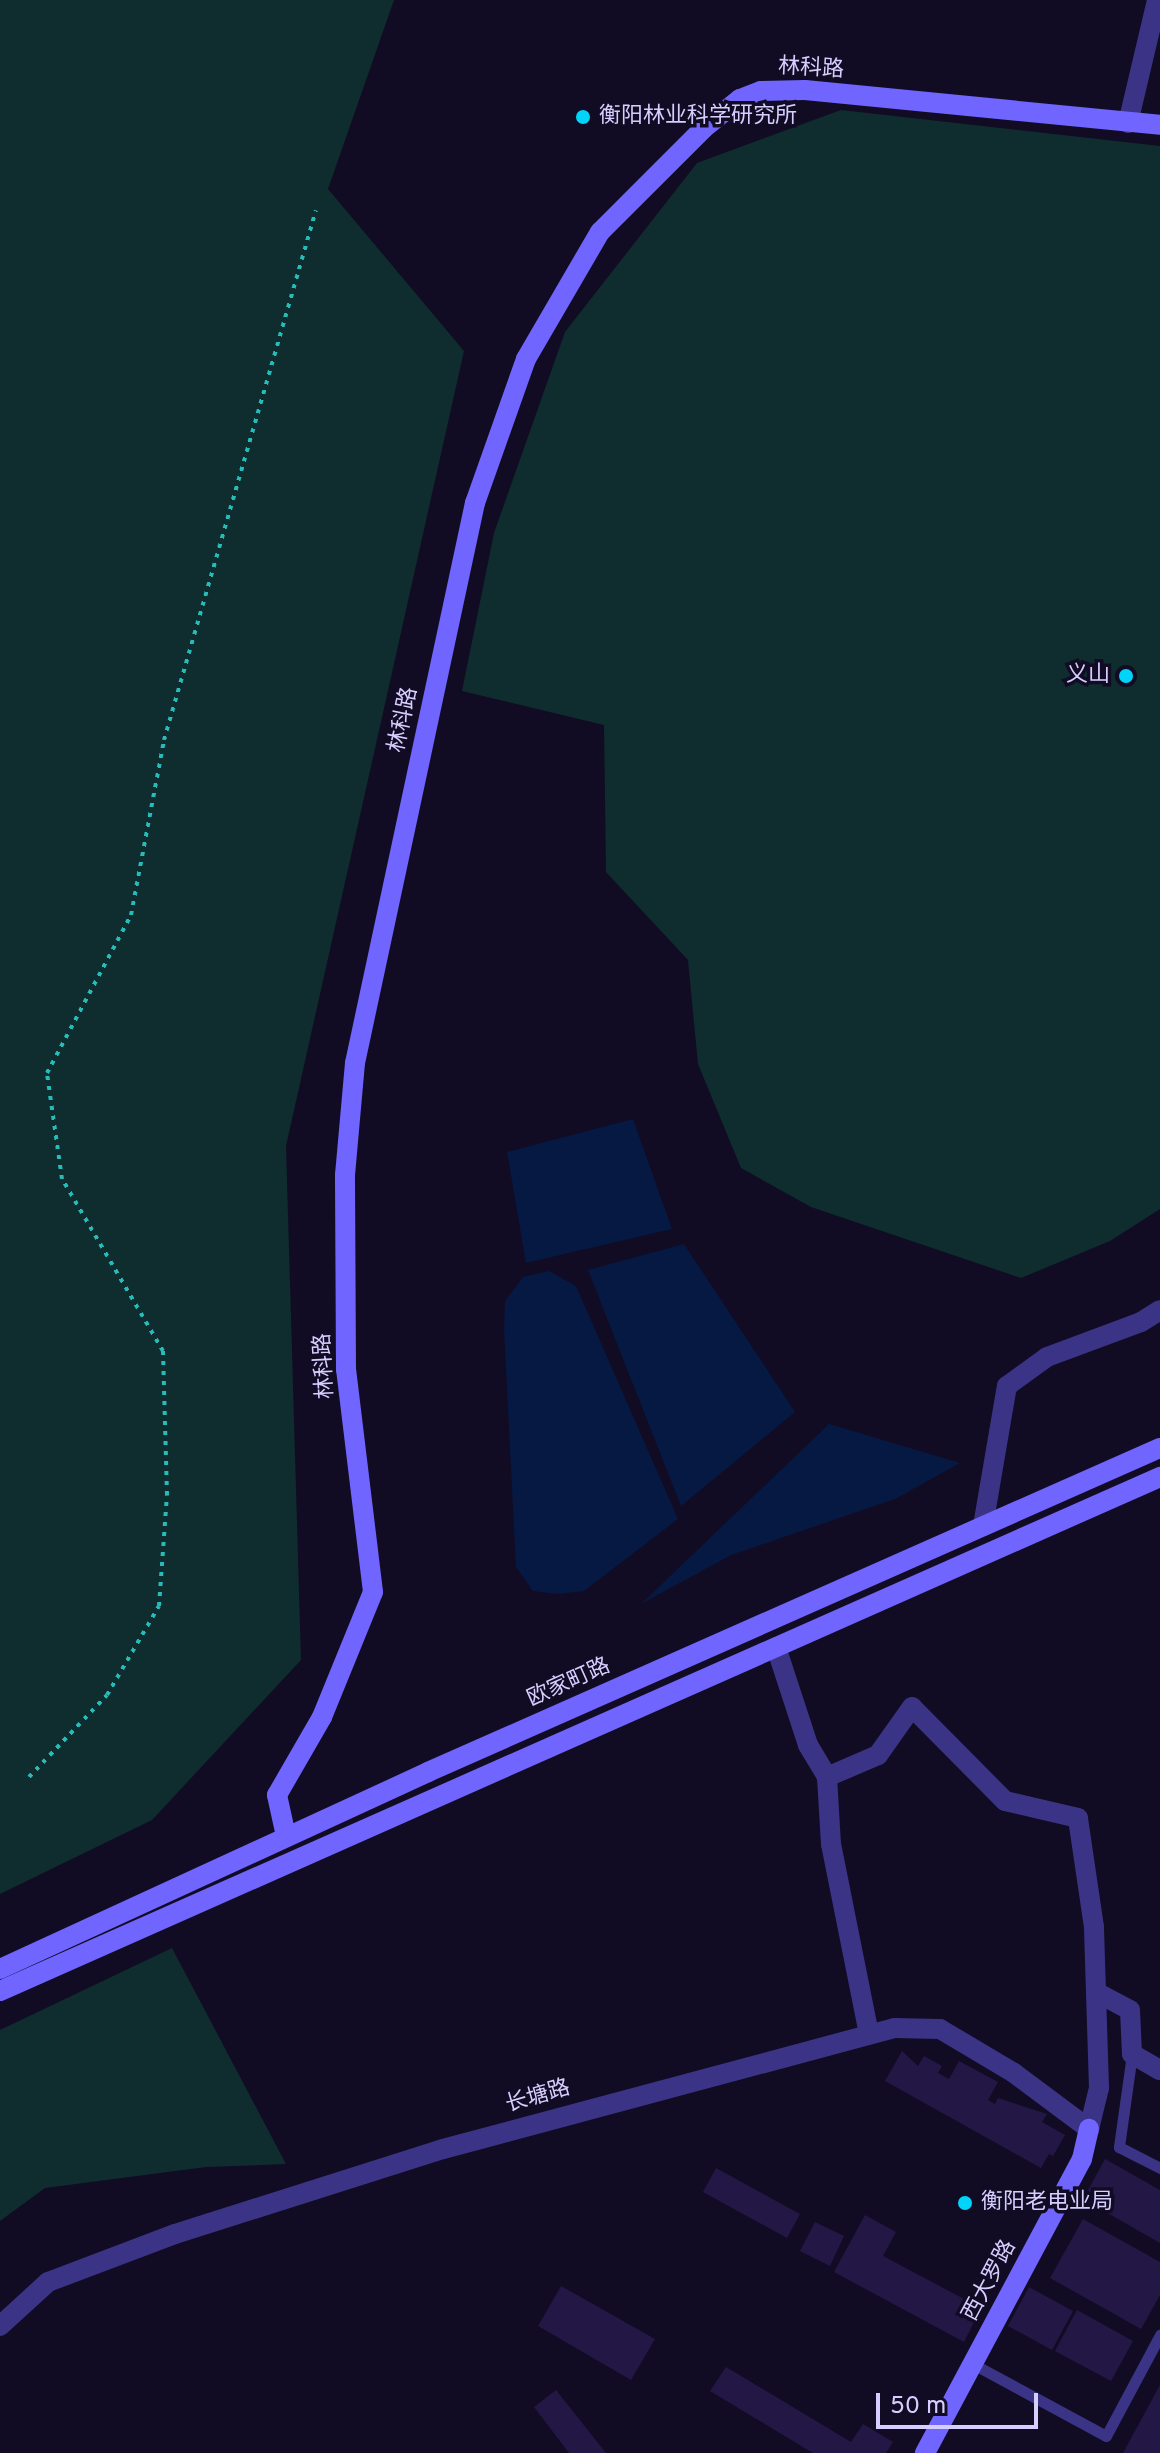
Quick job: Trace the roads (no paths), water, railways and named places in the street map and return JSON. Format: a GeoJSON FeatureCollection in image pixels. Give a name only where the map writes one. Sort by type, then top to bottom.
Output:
{"type":"FeatureCollection","features":[{"type":"Feature","properties":{"kind":"street"},"geometry":{"type":"LineString","coordinates":[[1128,123],[1157,0]]}},
{"type":"Feature","properties":{"kind":"street","name":"林科路"},"geometry":{"type":"LineString","coordinates":[[286,1836],[277,1795],[322,1717],[373,1592],[346,1370],[345,1175],[355,1063],[475,503],[526,359],[600,232],[704,128],[740,99],[761,91],[805,90],[1160,125]]}},
{"type":"Feature","properties":{"kind":"street"},"geometry":{"type":"LineString","coordinates":[[983,1526],[1007,1386],[1047,1357],[1141,1322],[1160,1310]]}},
{"type":"Feature","properties":{"kind":"street","name":"欧家町路"},"geometry":{"type":"LineString","coordinates":[[0,1969],[286,1836],[1160,1448]]}},
{"type":"Feature","properties":{"kind":"street"},"geometry":{"type":"LineString","coordinates":[[0,1991],[1160,1477]]}},
{"type":"Feature","properties":{"kind":"street"},"geometry":{"type":"LineString","coordinates":[[776,1647],[808,1745],[827,1777],[831,1844],[869,2034]]}},
{"type":"Feature","properties":{"kind":"street"},"geometry":{"type":"LineString","coordinates":[[827,1777],[878,1755],[912,1707],[1005,1801],[1078,1818],[1094,1927],[1099,2088],[1089,2129]]}},
{"type":"Feature","properties":{"kind":"street"},"geometry":{"type":"LineString","coordinates":[[1096,1992],[1130,2010],[1132,2054],[1160,2070]]}},
{"type":"Feature","properties":{"kind":"street","name":"长塘路"},"geometry":{"type":"LineString","coordinates":[[0,2326],[48,2282],[175,2234],[458,2145],[894,2028],[940,2029],[1014,2073],[1089,2129]]}},
{"type":"Feature","properties":{"kind":"street","name":"西大罗路"},"geometry":{"type":"LineString","coordinates":[[925,2453],[1082,2159],[1089,2129]]}},
{"type":"Feature","properties":{"kind":"lane"},"geometry":{"type":"LineString","coordinates":[[1132,2054],[1119,2147],[1160,2168]]}},
{"type":"Feature","properties":{"kind":"lane"},"geometry":{"type":"LineString","coordinates":[[973,2364],[1106,2436],[1160,2335]]}},
{"type":"Feature","properties":{"kind":"water"},"geometry":{"type":"Polygon","coordinates":[[[633,1119],[672,1229],[526,1263],[507,1152],[633,1119]]]}},
{"type":"Feature","properties":{"kind":"water"},"geometry":{"type":"Polygon","coordinates":[[[684,1244],[795,1412],[681,1506],[588,1270],[684,1244]]]}},
{"type":"Feature","properties":{"kind":"water"},"geometry":{"type":"Polygon","coordinates":[[[549,1271],[576,1286],[678,1519],[584,1591],[557,1594],[533,1591],[516,1567],[504,1329],[505,1301],[523,1277],[549,1271]]]}},
{"type":"Feature","properties":{"kind":"water"},"geometry":{"type":"Polygon","coordinates":[[[829,1424],[960,1463],[895,1499],[731,1555],[641,1604],[829,1424]]]}},
{"type":"Feature","properties":{"kind":"place","name":"衡阳林业科学研究所"},"geometry":{"type":"Point","coordinates":[583,117]}},
{"type":"Feature","properties":{"kind":"place","name":"义山"},"geometry":{"type":"Point","coordinates":[1126,676]}},
{"type":"Feature","properties":{"kind":"place","name":"衡阳老电业局"},"geometry":{"type":"Point","coordinates":[965,2203]}}]}
